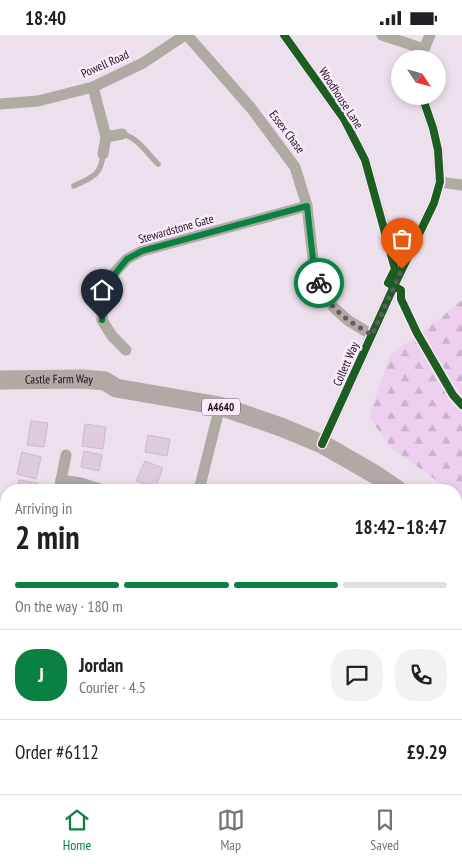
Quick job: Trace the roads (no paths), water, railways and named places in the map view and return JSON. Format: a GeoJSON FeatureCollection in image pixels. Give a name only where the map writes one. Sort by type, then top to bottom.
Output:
{"type":"FeatureCollection","features":[{"type":"Feature","properties":{"kind":"main road","name":"Castle Farm Way"},"geometry":{"type":"LineString","coordinates":[[0,379],[82,379],[105,381],[116,388],[220,406],[281,427],[322,444],[389,484]]}},
{"type":"Feature","properties":{"kind":"main road","name":"Castle Farm Way"},"geometry":{"type":"LineString","coordinates":[[0,392],[50,390],[103,393],[116,388]]}},
{"type":"Feature","properties":{"kind":"street","name":"Powell Road"},"geometry":{"type":"LineString","coordinates":[[0,104],[38,101],[93,87],[143,63],[186,35]]}},
{"type":"Feature","properties":{"kind":"street","name":"Essex Chase"},"geometry":{"type":"LineString","coordinates":[[186,35],[251,108],[295,167],[307,206],[313,259],[319,286],[334,308],[349,321],[372,335]]}},
{"type":"Feature","properties":{"kind":"street","name":"Woodhouse Lane"},"geometry":{"type":"LineString","coordinates":[[284,35],[344,119],[365,161],[386,235],[394,242],[412,251]]}},
{"type":"Feature","properties":{"kind":"street"},"geometry":{"type":"LineString","coordinates":[[382,35],[414,50]]}},
{"type":"Feature","properties":{"kind":"street"},"geometry":{"type":"LineString","coordinates":[[424,50],[430,35]]}},
{"type":"Feature","properties":{"kind":"street"},"geometry":{"type":"LineString","coordinates":[[93,87],[106,137],[103,154]]}},
{"type":"Feature","properties":{"kind":"street","name":"Collett Way"},"geometry":{"type":"LineString","coordinates":[[322,444],[434,203],[440,182],[438,150],[425,105]]}},
{"type":"Feature","properties":{"kind":"street"},"geometry":{"type":"LineString","coordinates":[[106,137],[122,134]]}},
{"type":"Feature","properties":{"kind":"street"},"geometry":{"type":"LineString","coordinates":[[440,182],[462,185]]}},
{"type":"Feature","properties":{"kind":"street","name":"Stewardstone Gate"},"geometry":{"type":"LineString","coordinates":[[126,349],[112,336],[102,320],[106,287],[116,271],[127,259],[142,251],[307,206]]}},
{"type":"Feature","properties":{"kind":"street"},"geometry":{"type":"LineString","coordinates":[[200,484],[220,406]]}},
{"type":"Feature","properties":{"kind":"street"},"geometry":{"type":"LineString","coordinates":[[60,484],[66,455]]}},
{"type":"Feature","properties":{"kind":"street"},"geometry":{"type":"LineString","coordinates":[[70,484],[84,484]]}},
{"type":"Feature","properties":{"kind":"lane"},"geometry":{"type":"LineString","coordinates":[[122,134],[136,140],[158,163]]}},
{"type":"Feature","properties":{"kind":"lane"},"geometry":{"type":"LineString","coordinates":[[74,186],[93,176],[99,170],[103,154]]}}]}
